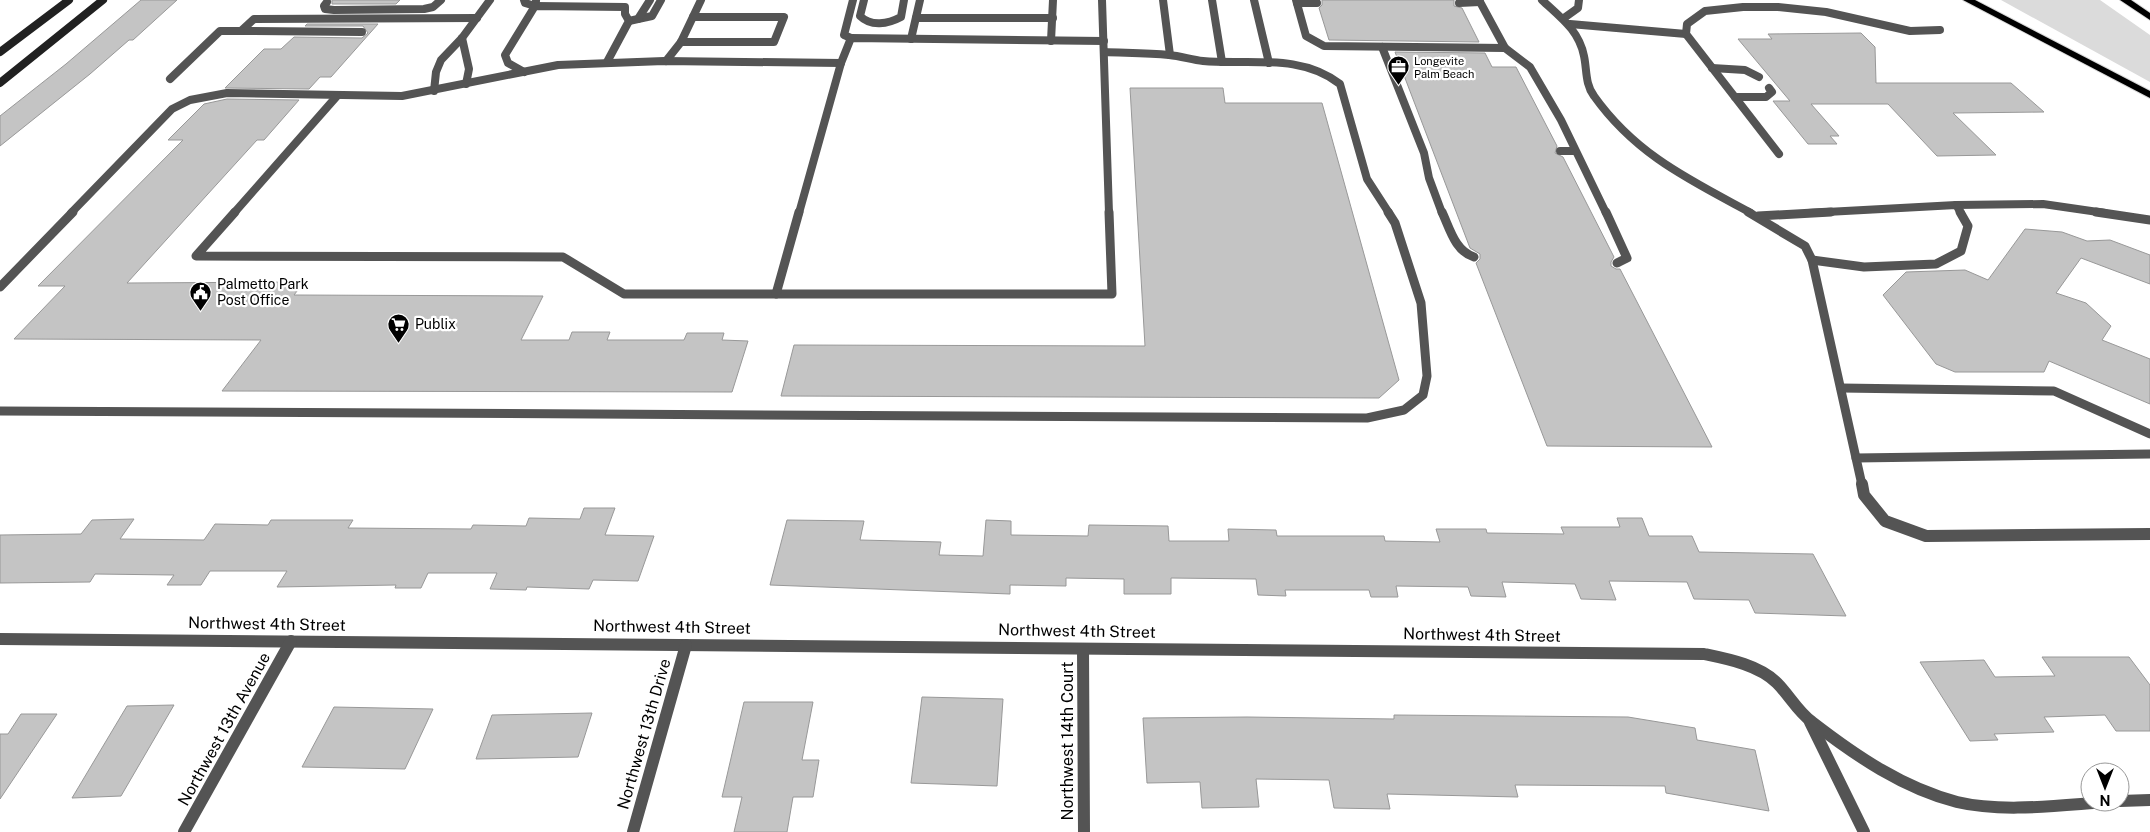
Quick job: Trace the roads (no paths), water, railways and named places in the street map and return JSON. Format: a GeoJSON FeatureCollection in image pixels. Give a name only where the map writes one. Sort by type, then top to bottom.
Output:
{"type":"FeatureCollection","features":[{"type":"Feature","properties":{"kind":"highway"},"geometry":{"type":"LineString","coordinates":[[1968,0],[2150,94]]}},
{"type":"Feature","properties":{"kind":"highway"},"geometry":{"type":"LineString","coordinates":[[1987,0],[2150,94]]}},
{"type":"Feature","properties":{"kind":"highway"},"geometry":{"type":"LineString","coordinates":[[2125,0],[2150,17]]}},
{"type":"Feature","properties":{"kind":"highway"},"geometry":{"type":"LineString","coordinates":[[2136,0],[2150,11]]}},
{"type":"Feature","properties":{"kind":"street"},"geometry":{"type":"LineString","coordinates":[[0,52],[69,0]]}},
{"type":"Feature","properties":{"kind":"street"},"geometry":{"type":"LineString","coordinates":[[0,83],[103,0]]}},
{"type":"Feature","properties":{"kind":"street"},"geometry":{"type":"LineString","coordinates":[[327,2],[324,6],[325,9],[334,10],[424,9],[433,7],[441,0]]}},
{"type":"Feature","properties":{"kind":"street"},"geometry":{"type":"LineString","coordinates":[[434,91],[436,72],[441,60],[462,38],[490,0]]}},
{"type":"Feature","properties":{"kind":"street"},"geometry":{"type":"LineString","coordinates":[[524,0],[525,3],[625,8],[624,14],[629,21]]}},
{"type":"Feature","properties":{"kind":"street"},"geometry":{"type":"LineString","coordinates":[[638,19],[650,0]]}},
{"type":"Feature","properties":{"kind":"street"},"geometry":{"type":"LineString","coordinates":[[607,62],[629,21],[652,16],[661,0]]}},
{"type":"Feature","properties":{"kind":"street"},"geometry":{"type":"LineString","coordinates":[[666,61],[681,42],[701,0]]}},
{"type":"Feature","properties":{"kind":"street"},"geometry":{"type":"LineString","coordinates":[[853,0],[844,35],[851,38],[1104,41]]}},
{"type":"Feature","properties":{"kind":"street"},"geometry":{"type":"LineString","coordinates":[[864,0],[860,16],[862,19],[874,22],[887,22],[901,17],[904,0]]}},
{"type":"Feature","properties":{"kind":"street"},"geometry":{"type":"LineString","coordinates":[[911,40],[920,0]]}},
{"type":"Feature","properties":{"kind":"street"},"geometry":{"type":"LineString","coordinates":[[1051,40],[1054,0]]}},
{"type":"Feature","properties":{"kind":"street"},"geometry":{"type":"LineString","coordinates":[[337,96],[196,256],[563,257],[624,294],[1112,294],[1102,0]]}},
{"type":"Feature","properties":{"kind":"street"},"geometry":{"type":"LineString","coordinates":[[1163,0],[1170,56]]}},
{"type":"Feature","properties":{"kind":"street"},"geometry":{"type":"LineString","coordinates":[[1212,0],[1222,62]]}},
{"type":"Feature","properties":{"kind":"street"},"geometry":{"type":"LineString","coordinates":[[1254,0],[1269,63]]}},
{"type":"Feature","properties":{"kind":"street"},"geometry":{"type":"LineString","coordinates":[[1542,0],[1567,21],[1580,43],[1586,77],[1593,95],[1638,145],[1665,166],[1758,216],[1805,246],[1812,260],[1864,495],[1885,522],[1926,536],[2150,534]]}},
{"type":"Feature","properties":{"kind":"street"},"geometry":{"type":"LineString","coordinates":[[1567,21],[1578,8],[1579,0]]}},
{"type":"Feature","properties":{"kind":"street"},"geometry":{"type":"LineString","coordinates":[[1459,3],[1480,1],[1505,48],[1530,67],[1561,120],[1626,252],[1627,258],[1618,263]]}},
{"type":"Feature","properties":{"kind":"street"},"geometry":{"type":"LineString","coordinates":[[1317,3],[1296,2],[1306,36],[1313,42],[1324,46],[1505,48]]}},
{"type":"Feature","properties":{"kind":"street"},"geometry":{"type":"LineString","coordinates":[[524,72],[508,64],[505,55],[536,3]]}},
{"type":"Feature","properties":{"kind":"street"},"geometry":{"type":"LineString","coordinates":[[1779,154],[1686,34],[1687,24],[1705,11],[1742,7],[1778,7],[1826,12],[1910,31],[1940,30]]}},
{"type":"Feature","properties":{"kind":"street"},"geometry":{"type":"LineString","coordinates":[[681,42],[774,42],[784,17],[693,17]]}},
{"type":"Feature","properties":{"kind":"street"},"geometry":{"type":"LineString","coordinates":[[241,31],[254,18],[477,18]]}},
{"type":"Feature","properties":{"kind":"street"},"geometry":{"type":"LineString","coordinates":[[916,18],[1052,18]]}},
{"type":"Feature","properties":{"kind":"street"},"geometry":{"type":"LineString","coordinates":[[1567,21],[1686,34]]}},
{"type":"Feature","properties":{"kind":"street"},"geometry":{"type":"LineString","coordinates":[[170,78],[220,31],[362,32]]}},
{"type":"Feature","properties":{"kind":"street"},"geometry":{"type":"LineString","coordinates":[[462,38],[468,69],[466,84]]}},
{"type":"Feature","properties":{"kind":"street"},"geometry":{"type":"LineString","coordinates":[[776,294],[841,63],[851,38]]}},
{"type":"Feature","properties":{"kind":"street"},"geometry":{"type":"LineString","coordinates":[[1382,47],[1422,151],[1425,169],[1459,249],[1464,254],[1474,257]]}},
{"type":"Feature","properties":{"kind":"street"},"geometry":{"type":"LineString","coordinates":[[0,412],[1367,418],[1404,410],[1423,395],[1427,376],[1421,303],[1395,223],[1367,179],[1340,84],[1327,74],[1308,66],[1222,62],[1170,56],[1104,52]]}},
{"type":"Feature","properties":{"kind":"street"},"geometry":{"type":"LineString","coordinates":[[0,287],[172,108],[190,100],[227,93],[402,96],[558,65],[607,62],[841,63]]}},
{"type":"Feature","properties":{"kind":"street"},"geometry":{"type":"LineString","coordinates":[[1712,68],[1745,70],[1759,77]]}},
{"type":"Feature","properties":{"kind":"street"},"geometry":{"type":"LineString","coordinates":[[1735,98],[1766,97],[1772,92],[1769,88]]}},
{"type":"Feature","properties":{"kind":"street"},"geometry":{"type":"LineString","coordinates":[[1422,151],[1433,151]]}},
{"type":"Feature","properties":{"kind":"street"},"geometry":{"type":"LineString","coordinates":[[1560,151],[1575,151]]}},
{"type":"Feature","properties":{"kind":"street"},"geometry":{"type":"LineString","coordinates":[[1758,216],[1956,205],[2043,204],[2150,220]]}},
{"type":"Feature","properties":{"kind":"street"},"geometry":{"type":"LineString","coordinates":[[1812,260],[1864,267],[1936,264],[1961,251],[1968,226],[1956,205]]}},
{"type":"Feature","properties":{"kind":"street"},"geometry":{"type":"LineString","coordinates":[[1841,388],[2054,391],[2150,434]]}},
{"type":"Feature","properties":{"kind":"street"},"geometry":{"type":"LineString","coordinates":[[1856,458],[2150,454]]}},
{"type":"Feature","properties":{"kind":"street","name":"Northwest 4th Street"},"geometry":{"type":"LineString","coordinates":[[0,638],[1704,654],[1739,661],[1775,681],[1810,721],[1877,769],[1917,788],[1958,802],[2019,808],[2080,804]]}},
{"type":"Feature","properties":{"kind":"street","name":"Northwest 13th Avenue"},"geometry":{"type":"LineString","coordinates":[[184,832],[292,641]]}},
{"type":"Feature","properties":{"kind":"street","name":"Northwest 13th Drive"},"geometry":{"type":"LineString","coordinates":[[633,832],[686,645]]}},
{"type":"Feature","properties":{"kind":"street","name":"Northwest 14th Court"},"geometry":{"type":"LineString","coordinates":[[1083,649],[1084,832]]}},
{"type":"Feature","properties":{"kind":"street"},"geometry":{"type":"LineString","coordinates":[[1810,721],[1864,832]]}},
{"type":"Feature","properties":{"kind":"street"},"geometry":{"type":"LineString","coordinates":[[2130,801],[2150,800]]}},
{"type":"Feature","properties":{"kind":"place","name":"Longevite Palm Beach"},"geometry":{"type":"Point","coordinates":[1398,86]}},
{"type":"Feature","properties":{"kind":"place","name":"Palmetto Park Post Office"},"geometry":{"type":"Point","coordinates":[201,311]}},
{"type":"Feature","properties":{"kind":"place","name":"Publix"},"geometry":{"type":"Point","coordinates":[399,343]}}]}
